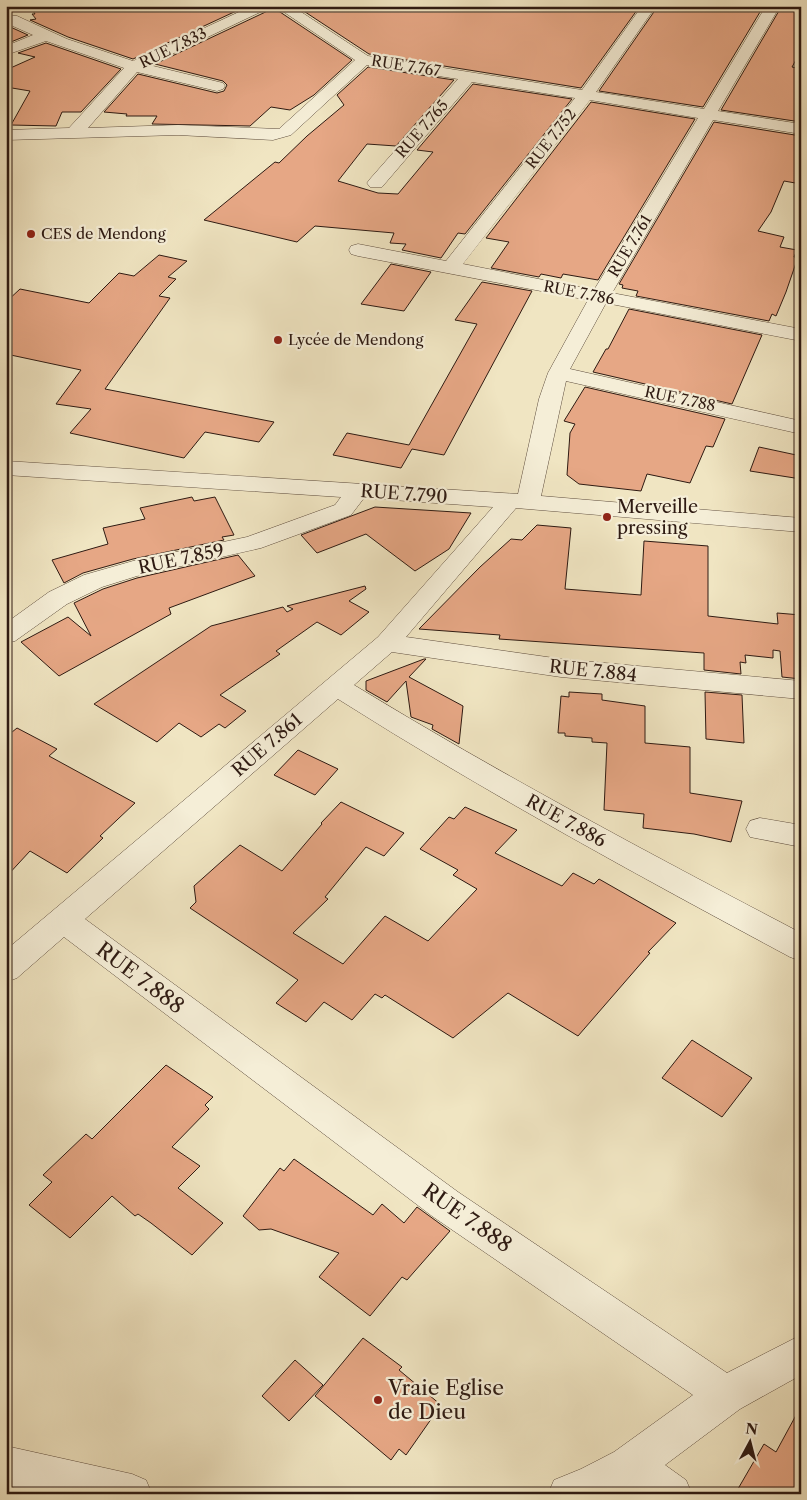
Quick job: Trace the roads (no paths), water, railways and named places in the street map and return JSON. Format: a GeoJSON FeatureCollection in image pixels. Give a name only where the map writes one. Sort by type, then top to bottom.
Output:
{"type":"FeatureCollection","features":[{"type":"Feature","properties":{"kind":"street","name":"RUE 7.833"},"geometry":{"type":"LineString","coordinates":[[74,132],[133,67],[238,16],[266,6]]}},
{"type":"Feature","properties":{"kind":"street"},"geometry":{"type":"LineString","coordinates":[[282,6],[364,60]]}},
{"type":"Feature","properties":{"kind":"street","name":"RUE 7.752"},"geometry":{"type":"LineString","coordinates":[[450,268],[586,95],[649,6]]}},
{"type":"Feature","properties":{"kind":"street","name":"RUE 7.761"},"geometry":{"type":"LineString","coordinates":[[519,502],[558,373],[600,296],[773,6]]}},
{"type":"Feature","properties":{"kind":"street"},"geometry":{"type":"LineString","coordinates":[[7,19],[44,36],[133,67],[216,86]]}},
{"type":"Feature","properties":{"kind":"street"},"geometry":{"type":"LineString","coordinates":[[6,51],[44,36]]}},
{"type":"Feature","properties":{"kind":"street","name":"RUE 7.767"},"geometry":{"type":"LineString","coordinates":[[6,135],[178,130],[273,135],[285,132],[364,60],[801,129]]}},
{"type":"Feature","properties":{"kind":"street","name":"RUE 7.765"},"geometry":{"type":"LineString","coordinates":[[376,182],[469,76]]}},
{"type":"Feature","properties":{"kind":"street","name":"RUE 7.786"},"geometry":{"type":"LineString","coordinates":[[358,250],[801,335]]}},
{"type":"Feature","properties":{"kind":"street","name":"RUE 7.788"},"geometry":{"type":"LineString","coordinates":[[558,373],[707,405],[801,428]]}},
{"type":"Feature","properties":{"kind":"street","name":"RUE 7.790"},"geometry":{"type":"LineString","coordinates":[[6,468],[519,502],[801,525]]}},
{"type":"Feature","properties":{"kind":"street","name":"RUE 7.859"},"geometry":{"type":"LineString","coordinates":[[6,635],[58,598],[93,581],[133,569],[253,543],[343,510],[358,491]]}},
{"type":"Feature","properties":{"kind":"street","name":"RUE 7.861"},"geometry":{"type":"LineString","coordinates":[[6,970],[387,643],[519,502]]}},
{"type":"Feature","properties":{"kind":"street","name":"RUE 7.884"},"geometry":{"type":"LineString","coordinates":[[387,643],[561,668],[801,690]]}},
{"type":"Feature","properties":{"kind":"street","name":"RUE 7.886"},"geometry":{"type":"LineString","coordinates":[[336,686],[446,754],[654,870],[801,948]]}},
{"type":"Feature","properties":{"kind":"street"},"geometry":{"type":"LineString","coordinates":[[760,829],[801,836]]}},
{"type":"Feature","properties":{"kind":"street","name":"RUE 7.888"},"geometry":{"type":"LineString","coordinates":[[62,920],[445,1204],[726,1395]]}},
{"type":"Feature","properties":{"kind":"street"},"geometry":{"type":"LineString","coordinates":[[568,1494],[586,1490],[629,1464],[726,1395],[801,1354]]}},
{"type":"Feature","properties":{"kind":"street"},"geometry":{"type":"LineString","coordinates":[[629,1464],[672,1494]]}},
{"type":"Feature","properties":{"kind":"street"},"geometry":{"type":"LineString","coordinates":[[6,1466],[132,1494]]}},
{"type":"Feature","properties":{"kind":"place","name":"CES de Mendong"},"geometry":{"type":"Point","coordinates":[31,234]}},
{"type":"Feature","properties":{"kind":"place","name":"Lycée de Mendong"},"geometry":{"type":"Point","coordinates":[278,340]}},
{"type":"Feature","properties":{"kind":"place","name":"Merveille pressing"},"geometry":{"type":"Point","coordinates":[607,517]}},
{"type":"Feature","properties":{"kind":"place","name":"Vraie Eglise de Dieu"},"geometry":{"type":"Point","coordinates":[378,1400]}}]}
